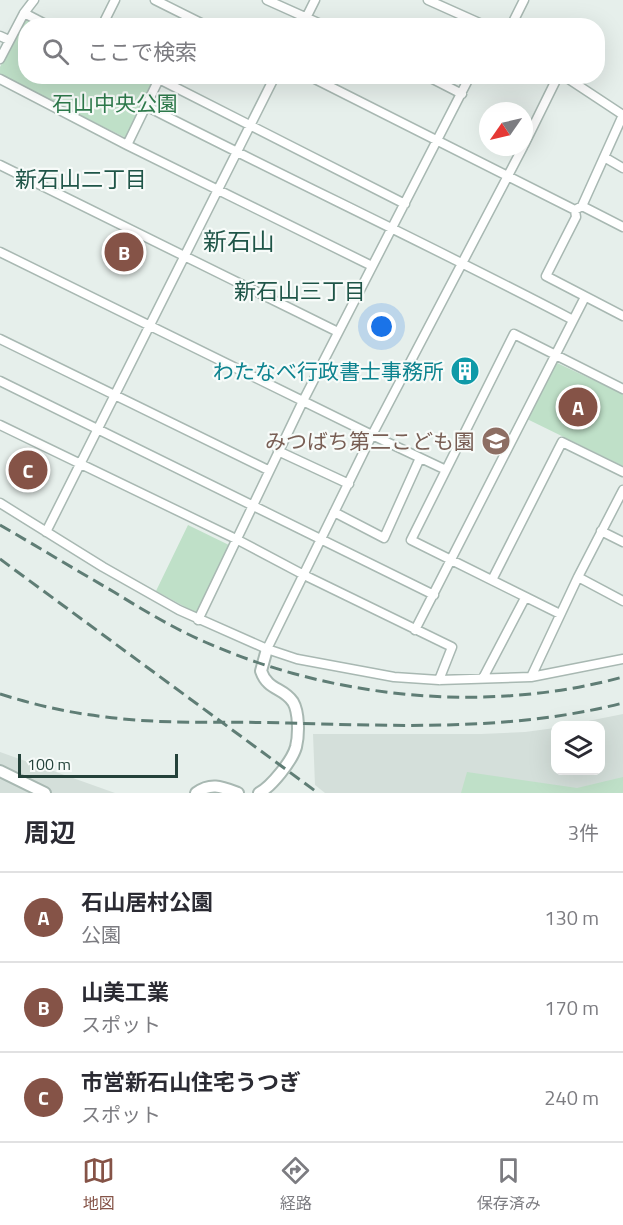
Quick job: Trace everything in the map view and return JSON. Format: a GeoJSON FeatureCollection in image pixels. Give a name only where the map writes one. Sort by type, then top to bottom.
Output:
{"type":"FeatureCollection","features":[{"type":"Feature","properties":{"kind":"street"},"geometry":{"type":"LineString","coordinates":[[21,18],[34,0]]}},
{"type":"Feature","properties":{"kind":"street"},"geometry":{"type":"LineString","coordinates":[[106,18],[115,0]]}},
{"type":"Feature","properties":{"kind":"street"},"geometry":{"type":"LineString","coordinates":[[155,0],[191,18]]}},
{"type":"Feature","properties":{"kind":"street"},"geometry":{"type":"LineString","coordinates":[[267,0],[310,18]]}},
{"type":"Feature","properties":{"kind":"street"},"geometry":{"type":"LineString","coordinates":[[306,16],[315,0]]}},
{"type":"Feature","properties":{"kind":"street"},"geometry":{"type":"LineString","coordinates":[[428,0],[468,18]]}},
{"type":"Feature","properties":{"kind":"street"},"geometry":{"type":"LineString","coordinates":[[515,18],[525,0]]}},
{"type":"Feature","properties":{"kind":"street"},"geometry":{"type":"LineString","coordinates":[[24,13],[34,18]]}},
{"type":"Feature","properties":{"kind":"street"},"geometry":{"type":"LineString","coordinates":[[0,58],[18,24]]}},
{"type":"Feature","properties":{"kind":"street"},"geometry":{"type":"LineString","coordinates":[[0,36],[9,40]]}},
{"type":"Feature","properties":{"kind":"street"},"geometry":{"type":"LineString","coordinates":[[0,79],[127,145],[372,266]]}},
{"type":"Feature","properties":{"kind":"street"},"geometry":{"type":"LineString","coordinates":[[127,145],[154,84]]}},
{"type":"Feature","properties":{"kind":"street"},"geometry":{"type":"LineString","coordinates":[[168,84],[405,204]]}},
{"type":"Feature","properties":{"kind":"street"},"geometry":{"type":"LineString","coordinates":[[46,532],[271,84]]}},
{"type":"Feature","properties":{"kind":"street"},"geometry":{"type":"LineString","coordinates":[[325,84],[438,141],[623,227]]}},
{"type":"Feature","properties":{"kind":"street"},"geometry":{"type":"LineString","coordinates":[[443,84],[462,94]]}},
{"type":"Feature","properties":{"kind":"street"},"geometry":{"type":"LineString","coordinates":[[198,620],[268,470],[466,84]]}},
{"type":"Feature","properties":{"kind":"street"},"geometry":{"type":"LineString","coordinates":[[533,126],[554,84]]}},
{"type":"Feature","properties":{"kind":"street"},"geometry":{"type":"LineString","coordinates":[[576,84],[623,115],[546,276],[623,316]]}},
{"type":"Feature","properties":{"kind":"street"},"geometry":{"type":"LineString","coordinates":[[146,106],[391,230],[462,261],[573,320]]}},
{"type":"Feature","properties":{"kind":"street"},"geometry":{"type":"LineString","coordinates":[[258,793],[270,785],[284,768],[296,749],[297,740],[297,710],[294,704],[288,696],[268,684],[261,671],[267,649],[372,435],[518,156]]}},
{"type":"Feature","properties":{"kind":"street"},"geometry":{"type":"LineString","coordinates":[[604,157],[623,168]]}},
{"type":"Feature","properties":{"kind":"street"},"geometry":{"type":"LineString","coordinates":[[0,165],[338,332]]}},
{"type":"Feature","properties":{"kind":"street"},"geometry":{"type":"LineString","coordinates":[[0,252],[446,470]]}},
{"type":"Feature","properties":{"kind":"street"},"geometry":{"type":"LineString","coordinates":[[415,630],[585,297]]}},
{"type":"Feature","properties":{"kind":"street"},"geometry":{"type":"LineString","coordinates":[[560,614],[411,540],[514,334],[623,389]]}},
{"type":"Feature","properties":{"kind":"street"},"geometry":{"type":"LineString","coordinates":[[0,339],[268,470]]}},
{"type":"Feature","properties":{"kind":"street"},"geometry":{"type":"LineString","coordinates":[[0,381],[434,595]]}},
{"type":"Feature","properties":{"kind":"street"},"geometry":{"type":"LineString","coordinates":[[0,425],[452,647],[440,680]]}},
{"type":"Feature","properties":{"kind":"street"},"geometry":{"type":"LineString","coordinates":[[492,580],[562,442],[623,472]]}},
{"type":"Feature","properties":{"kind":"street"},"geometry":{"type":"LineString","coordinates":[[278,451],[349,484]]}},
{"type":"Feature","properties":{"kind":"street"},"geometry":{"type":"LineString","coordinates":[[334,512],[384,538],[420,458]]}},
{"type":"Feature","properties":{"kind":"street"},"geometry":{"type":"LineString","coordinates":[[531,677],[578,577],[623,492]]}},
{"type":"Feature","properties":{"kind":"street"},"geometry":{"type":"LineString","coordinates":[[0,503],[103,567],[198,620],[267,649],[297,658],[394,677],[440,680],[531,677],[623,659]]}},
{"type":"Feature","properties":{"kind":"street"},"geometry":{"type":"LineString","coordinates":[[601,531],[623,542]]}},
{"type":"Feature","properties":{"kind":"street"},"geometry":{"type":"LineString","coordinates":[[578,577],[623,601]]}},
{"type":"Feature","properties":{"kind":"street"},"geometry":{"type":"LineString","coordinates":[[483,678],[525,598]]}},
{"type":"Feature","properties":{"kind":"street"},"geometry":{"type":"LineString","coordinates":[[0,771],[45,793]]}},
{"type":"Feature","properties":{"kind":"street"},"geometry":{"type":"LineString","coordinates":[[196,793],[203,788],[217,786],[238,793]]}},
{"type":"Feature","properties":{"kind":"shaded area"},"geometry":{"type":"Polygon","coordinates":[[[623,714],[623,793],[325,793],[315,785],[313,734],[481,734],[551,729],[551,775],[605,775],[605,721],[588,721],[623,714]]]}},
{"type":"Feature","properties":{"kind":"shaded area"},"geometry":{"type":"Polygon","coordinates":[[[0,752],[115,793],[0,793],[0,752]]]}},
{"type":"Feature","properties":{"kind":"green space","name":"石山中央公園"},"geometry":{"type":"Polygon","coordinates":[[[18,31],[18,84],[0,75],[0,67],[18,31]]]}},
{"type":"Feature","properties":{"kind":"green space","name":"石山中央公園"},"geometry":{"type":"Polygon","coordinates":[[[18,84],[153,84],[126,138],[18,84]]]}},
{"type":"Feature","properties":{"kind":"green space"},"geometry":{"type":"Polygon","coordinates":[[[555,362],[623,394],[623,466],[527,419],[555,362]]]}},
{"type":"Feature","properties":{"kind":"green space"},"geometry":{"type":"Polygon","coordinates":[[[188,525],[231,546],[198,614],[156,591],[188,525]]]}},
{"type":"Feature","properties":{"kind":"green space"},"geometry":{"type":"Polygon","coordinates":[[[467,772],[577,788],[623,777],[623,793],[461,793],[467,772]]]}},
{"type":"Feature","properties":{"kind":"railway"},"geometry":{"type":"LineString","coordinates":[[0,525],[181,631],[254,661],[306,677],[358,688],[411,695],[465,697],[518,695],[571,688],[623,677]]}},
{"type":"Feature","properties":{"kind":"railway"},"geometry":{"type":"LineString","coordinates":[[0,559],[318,793]]}},
{"type":"Feature","properties":{"kind":"railway"},"geometry":{"type":"LineString","coordinates":[[0,694],[66,711],[129,719],[175,722],[373,725],[457,725],[498,722],[582,712],[623,703]]}},
{"type":"Feature","properties":{"kind":"place","name":"山美工業"},"geometry":{"type":"Point","coordinates":[124,252]}},
{"type":"Feature","properties":{"kind":"place","name":"わたなべ行政書士事務所"},"geometry":{"type":"Point","coordinates":[465,371]}},
{"type":"Feature","properties":{"kind":"place","name":"石山居村公園"},"geometry":{"type":"Point","coordinates":[578,407]}},
{"type":"Feature","properties":{"kind":"place","name":"みつばち第二こども園"},"geometry":{"type":"Point","coordinates":[496,441]}},
{"type":"Feature","properties":{"kind":"place","name":"市営新石山住宅うつぎ"},"geometry":{"type":"Point","coordinates":[28,470]}},
{"type":"Feature","properties":{"kind":"district","name":"新石山二丁目"},"geometry":{"type":"Point","coordinates":[81,179]}},
{"type":"Feature","properties":{"kind":"district","name":"新石山"},"geometry":{"type":"Point","coordinates":[239,241]}},
{"type":"Feature","properties":{"kind":"district","name":"新石山三丁目"},"geometry":{"type":"Point","coordinates":[300,291]}}]}
